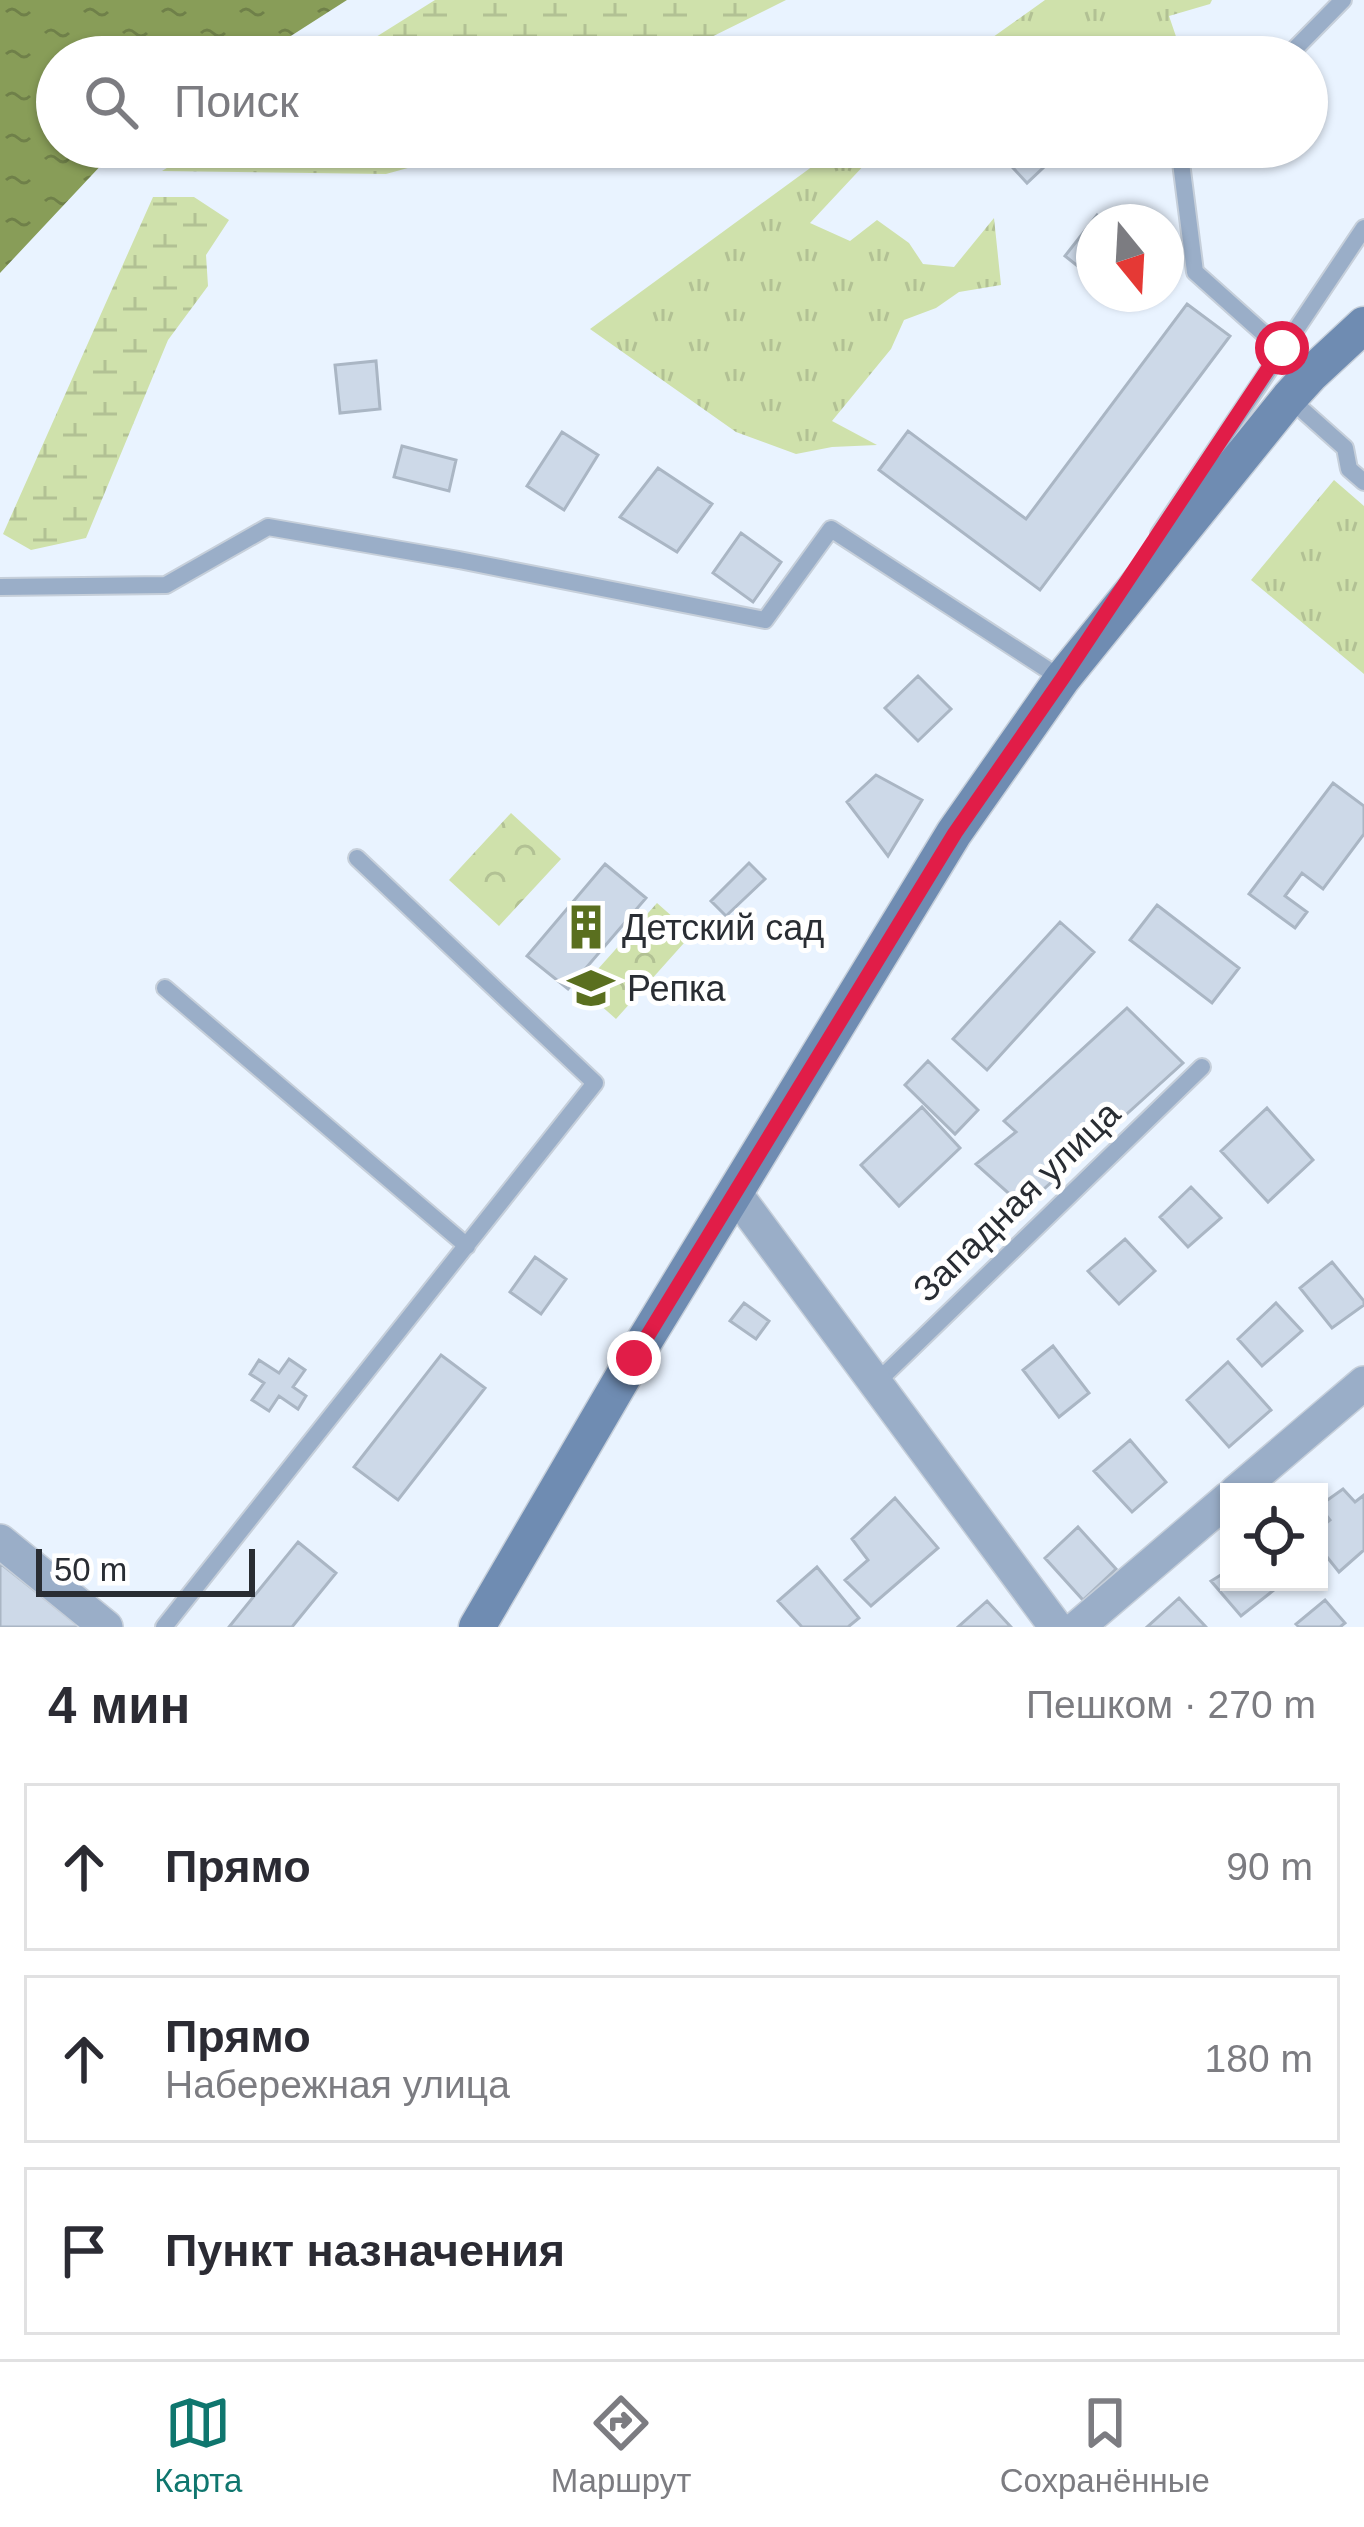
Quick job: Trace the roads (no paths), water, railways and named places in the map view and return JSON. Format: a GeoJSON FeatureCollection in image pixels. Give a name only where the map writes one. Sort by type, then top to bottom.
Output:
{"type":"FeatureCollection","features":[{"type":"Feature","properties":{"kind":"main road"},"geometry":{"type":"LineString","coordinates":[[477,1627],[634,1358],[955,833],[1062,679],[1299,386],[1364,326]]}},
{"type":"Feature","properties":{"kind":"street"},"geometry":{"type":"LineString","coordinates":[[735,1193],[1056,1627]]}},
{"type":"Feature","properties":{"kind":"street"},"geometry":{"type":"LineString","coordinates":[[1247,1483],[1364,1383]]}},
{"type":"Feature","properties":{"kind":"street"},"geometry":{"type":"LineString","coordinates":[[1078,1627],[1220,1506]]}},
{"type":"Feature","properties":{"kind":"street"},"geometry":{"type":"LineString","coordinates":[[0,1541],[106,1627]]}},
{"type":"Feature","properties":{"kind":"lane"},"geometry":{"type":"LineString","coordinates":[[1308,36],[1343,0]]}},
{"type":"Feature","properties":{"kind":"lane"},"geometry":{"type":"LineString","coordinates":[[1182,168],[1195,272],[1282,348],[1299,386],[1345,448],[1349,469],[1364,482]]}},
{"type":"Feature","properties":{"kind":"lane"},"geometry":{"type":"LineString","coordinates":[[0,587],[166,585],[268,527],[765,620],[831,529],[1062,679],[1364,228]]}},
{"type":"Feature","properties":{"kind":"lane"},"geometry":{"type":"LineString","coordinates":[[164,1627],[595,1083],[357,858]]}},
{"type":"Feature","properties":{"kind":"lane"},"geometry":{"type":"LineString","coordinates":[[165,988],[467,1246]]}},
{"type":"Feature","properties":{"kind":"lane","name":"Западная улица"},"geometry":{"type":"LineString","coordinates":[[876,1383],[1202,1067]]}},
{"type":"Feature","properties":{"kind":"water"},"geometry":{"type":"Polygon","coordinates":[[[0,0],[347,0],[291,36],[36,36],[36,168],[98,168],[0,273],[0,0]]]}},
{"type":"Feature","properties":{"kind":"place","name":"Детский сад"},"geometry":{"type":"Point","coordinates":[586,927]}},
{"type":"Feature","properties":{"kind":"place","name":"Репка"},"geometry":{"type":"Point","coordinates":[591,988]}}]}
